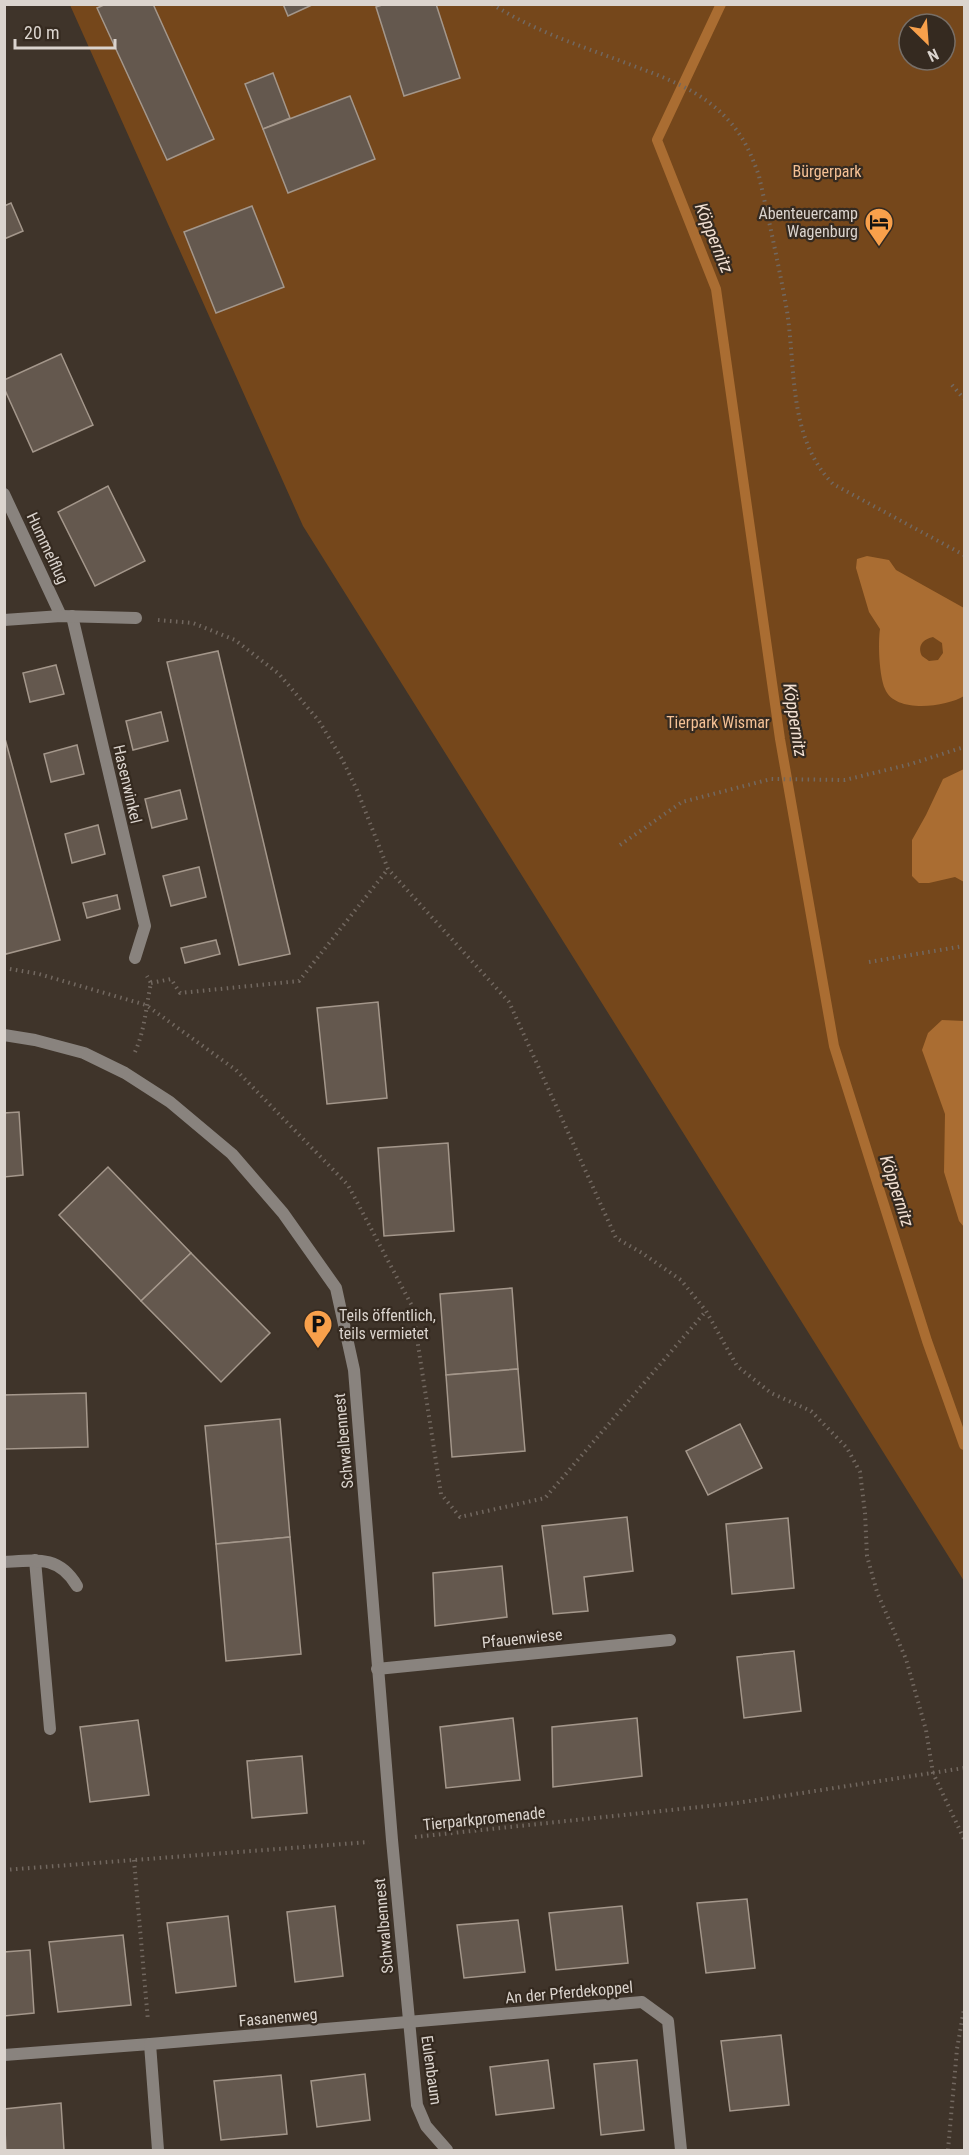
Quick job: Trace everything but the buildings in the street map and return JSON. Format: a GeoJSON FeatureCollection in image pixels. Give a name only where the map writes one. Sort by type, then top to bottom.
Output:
{"type":"FeatureCollection","features":[{"type":"Feature","properties":{"kind":"street","name":"Hummelflug"},"geometry":{"type":"LineString","coordinates":[[4,494],[66,616]]}},
{"type":"Feature","properties":{"kind":"street"},"geometry":{"type":"LineString","coordinates":[[4,620],[66,616],[136,618]]}},
{"type":"Feature","properties":{"kind":"street","name":"Hasenwinkel"},"geometry":{"type":"LineString","coordinates":[[66,616],[146,926],[135,958]]}},
{"type":"Feature","properties":{"kind":"street","name":"Schwalbennest"},"geometry":{"type":"LineString","coordinates":[[4,1035],[35,1040],[84,1053],[125,1073],[170,1102],[232,1154],[284,1213],[336,1288],[354,1370],[377,1669],[409,2023]]}},
{"type":"Feature","properties":{"kind":"street"},"geometry":{"type":"LineString","coordinates":[[4,1562],[36,1560],[58,1565],[69,1573],[77,1586]]}},
{"type":"Feature","properties":{"kind":"street"},"geometry":{"type":"LineString","coordinates":[[36,1560],[50,1729]]}},
{"type":"Feature","properties":{"kind":"street","name":"Pfauenwiese"},"geometry":{"type":"LineString","coordinates":[[377,1669],[670,1640]]}},
{"type":"Feature","properties":{"kind":"street","name":"An der Pferdekoppel"},"geometry":{"type":"LineString","coordinates":[[409,2023],[642,2002],[668,2021],[681,2151]]}},
{"type":"Feature","properties":{"kind":"street","name":"Fasanenweg"},"geometry":{"type":"LineString","coordinates":[[4,2055],[409,2023]]}},
{"type":"Feature","properties":{"kind":"street","name":"Eulenbaum"},"geometry":{"type":"LineString","coordinates":[[409,2023],[417,2105],[426,2126],[447,2151]]}},
{"type":"Feature","properties":{"kind":"street"},"geometry":{"type":"LineString","coordinates":[[150,2044],[158,2151]]}},
{"type":"Feature","properties":{"kind":"path"},"geometry":{"type":"LineString","coordinates":[[492,4],[524,23],[670,79],[712,104],[739,133],[752,156],[759,176],[792,344],[794,388],[801,429],[818,467],[833,484],[964,555]]}},
{"type":"Feature","properties":{"kind":"path"},"geometry":{"type":"LineString","coordinates":[[952,385],[964,399]]}},
{"type":"Feature","properties":{"kind":"path"},"geometry":{"type":"LineString","coordinates":[[136,618],[193,623],[235,640],[279,674],[320,721],[357,790],[388,869],[509,1002],[616,1238],[681,1280],[706,1311],[738,1366],[771,1393],[811,1411],[847,1448],[860,1472],[867,1556],[877,1592],[906,1659],[926,1730],[933,1773],[964,1839]]}},
{"type":"Feature","properties":{"kind":"path"},"geometry":{"type":"LineString","coordinates":[[620,845],[682,802],[771,779],[845,780],[911,764],[964,747]]}},
{"type":"Feature","properties":{"kind":"path"},"geometry":{"type":"LineString","coordinates":[[151,983],[171,979],[180,993],[299,981],[388,869]]}},
{"type":"Feature","properties":{"kind":"path"},"geometry":{"type":"LineString","coordinates":[[869,962],[964,946]]}},
{"type":"Feature","properties":{"kind":"path"},"geometry":{"type":"LineString","coordinates":[[125,1073],[138,1045],[151,983],[135,958]]}},
{"type":"Feature","properties":{"kind":"path"},"geometry":{"type":"LineString","coordinates":[[460,1517],[545,1498],[706,1311]]}},
{"type":"Feature","properties":{"kind":"path","name":"Tierparkpromenade"},"geometry":{"type":"LineString","coordinates":[[4,1870],[392,1840],[737,1803],[964,1768]]}},
{"type":"Feature","properties":{"kind":"path"},"geometry":{"type":"LineString","coordinates":[[134,1860],[150,2044]]}},
{"type":"Feature","properties":{"kind":"path"},"geometry":{"type":"LineString","coordinates":[[948,2151],[957,2049],[964,2008]]}},
{"type":"Feature","properties":{"kind":"green space","name":"Tierpark Wismar"},"geometry":{"type":"Polygon","coordinates":[[[70,5],[964,5],[964,1581],[303,526],[70,5]]]}},
{"type":"Feature","properties":{"kind":"shaded area"},"geometry":{"type":"Polygon","coordinates":[[[867,556],[889,560],[896,570],[964,608],[964,696],[945,703],[921,706],[899,702],[891,697],[885,689],[881,676],[880,629],[869,612],[856,568],[857,559],[867,556]],[[933,637],[926,639],[921,646],[922,656],[929,661],[938,660],[943,653],[942,643],[933,637]]]}},
{"type":"Feature","properties":{"kind":"shaded area"},"geometry":{"type":"Polygon","coordinates":[[[964,769],[964,882],[955,877],[919,883],[912,876],[912,840],[943,779],[964,769]]]}},
{"type":"Feature","properties":{"kind":"shaded area"},"geometry":{"type":"Polygon","coordinates":[[[942,1020],[964,1021],[964,1227],[959,1221],[944,1172],[945,1114],[922,1050],[928,1033],[942,1020]]]}},
{"type":"Feature","properties":{"kind":"waterway","name":"Köppernitz"},"geometry":{"type":"LineString","coordinates":[[721,4],[657,140],[716,289],[780,739],[834,1046],[927,1341],[964,1445]]}},
{"type":"Feature","properties":{"kind":"place","name":"Abenteuercamp Wagenburg"},"geometry":{"type":"Point","coordinates":[879,248]}},
{"type":"Feature","properties":{"kind":"place","name":"Teils öffentlich, teils vermietet"},"geometry":{"type":"Point","coordinates":[318,1350]}},
{"type":"Feature","properties":{"kind":"park label","name":"Bürgerpark"},"geometry":{"type":"Point","coordinates":[827,171]}}]}
